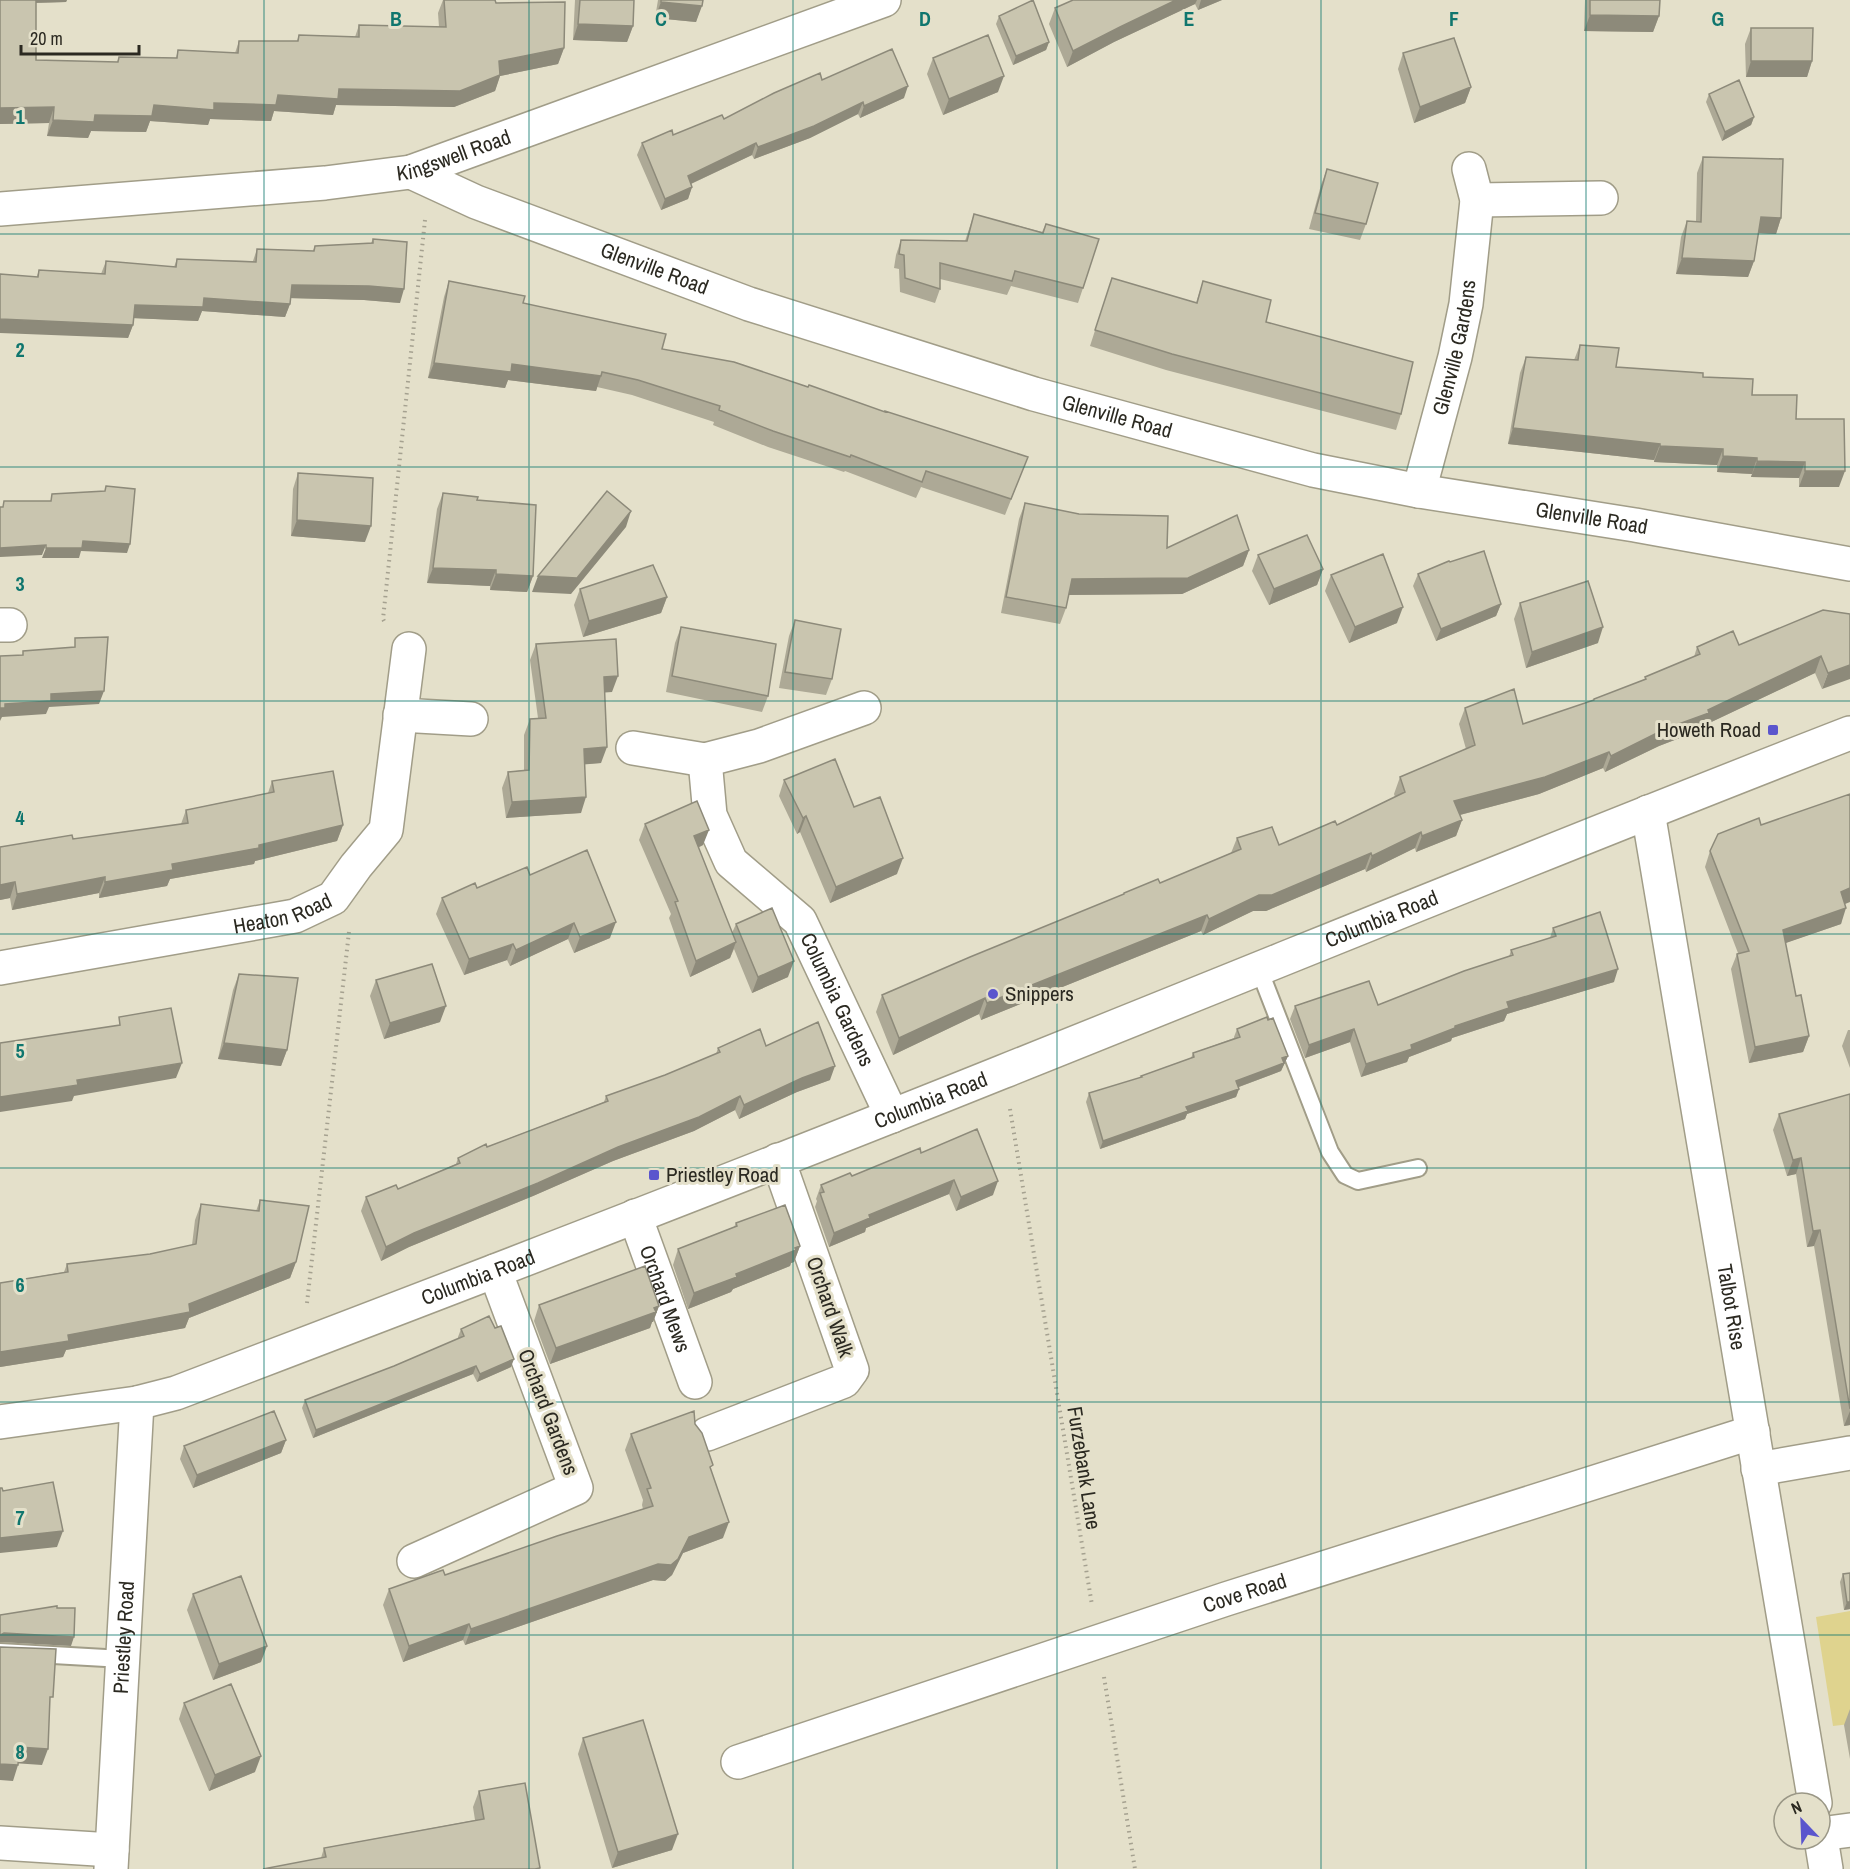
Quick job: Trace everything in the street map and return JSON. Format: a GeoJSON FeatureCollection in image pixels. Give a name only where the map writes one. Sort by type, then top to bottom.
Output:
{"type":"FeatureCollection","features":[{"type":"Feature","properties":{"kind":"street","name":"Kingswell Road"},"geometry":{"type":"LineString","coordinates":[[0,209],[420,176],[884,0]]}},
{"type":"Feature","properties":{"kind":"street","name":"Glenville Road"},"geometry":{"type":"LineString","coordinates":[[420,176],[497,210],[749,304],[1034,394],[1313,470],[1419,491],[1635,525],[1850,564]]}},
{"type":"Feature","properties":{"kind":"street","name":"Glenville Gardens"},"geometry":{"type":"LineString","coordinates":[[1419,491],[1455,357],[1466,304],[1473,184],[1601,198]]}},
{"type":"Feature","properties":{"kind":"street","name":"Heaton Road"},"geometry":{"type":"LineString","coordinates":[[0,968],[294,916],[333,898],[386,830],[409,649]]}},
{"type":"Feature","properties":{"kind":"street"},"geometry":{"type":"LineString","coordinates":[[633,748],[705,760],[759,746],[864,708]]}},
{"type":"Feature","properties":{"kind":"street"},"geometry":{"type":"LineString","coordinates":[[400,715],[471,719]]}},
{"type":"Feature","properties":{"kind":"street","name":"Columbia Road"},"geometry":{"type":"LineString","coordinates":[[0,1422],[137,1403],[176,1393],[892,1116],[1850,733]]}},
{"type":"Feature","properties":{"kind":"street","name":"Columbia Gardens"},"geometry":{"type":"LineString","coordinates":[[705,760],[710,815],[731,862],[800,921],[892,1116]]}},
{"type":"Feature","properties":{"kind":"street","name":"Talbot Rise"},"geometry":{"type":"LineString","coordinates":[[1648,812],[1813,1791]]}},
{"type":"Feature","properties":{"kind":"street","name":"Orchard Walk"},"geometry":{"type":"LineString","coordinates":[[707,1434],[844,1381],[852,1370],[778,1160]]}},
{"type":"Feature","properties":{"kind":"street","name":"Orchard Mews"},"geometry":{"type":"LineString","coordinates":[[635,1216],[695,1382]]}},
{"type":"Feature","properties":{"kind":"street","name":"Orchard Gardens"},"geometry":{"type":"LineString","coordinates":[[414,1561],[576,1488],[495,1271]]}},
{"type":"Feature","properties":{"kind":"street","name":"Priestley Road"},"geometry":{"type":"LineString","coordinates":[[112,1859],[137,1403]]}},
{"type":"Feature","properties":{"kind":"street","name":"Cove Road"},"geometry":{"type":"LineString","coordinates":[[738,1762],[1226,1599],[1753,1432]]}},
{"type":"Feature","properties":{"kind":"street"},"geometry":{"type":"LineString","coordinates":[[1758,1469],[1850,1453]]}},
{"type":"Feature","properties":{"kind":"street"},"geometry":{"type":"LineString","coordinates":[[1832,1832],[1850,1830]]}},
{"type":"Feature","properties":{"kind":"street"},"geometry":{"type":"LineString","coordinates":[[0,1843],[112,1859]]}},
{"type":"Feature","properties":{"kind":"street"},"geometry":{"type":"LineString","coordinates":[[1823,1851],[1826,1869]]}},
{"type":"Feature","properties":{"kind":"lane"},"geometry":{"type":"LineString","coordinates":[[1259,969],[1330,1152],[1345,1175],[1358,1181],[1418,1168]]}},
{"type":"Feature","properties":{"kind":"lane"},"geometry":{"type":"LineString","coordinates":[[0,1653],[123,1659]]}},
{"type":"Feature","properties":{"kind":"path"},"geometry":{"type":"LineString","coordinates":[[409,649],[383,619],[420,176]]}},
{"type":"Feature","properties":{"kind":"path"},"geometry":{"type":"LineString","coordinates":[[303,1345],[350,924]]}},
{"type":"Feature","properties":{"kind":"path","name":"Furzebank Lane"},"geometry":{"type":"LineString","coordinates":[[1004,1071],[1135,1869]]}},
{"type":"Feature","properties":{"kind":"shaded area"},"geometry":{"type":"Polygon","coordinates":[[[1850,1611],[1850,1724],[1833,1726],[1816,1617],[1850,1611]]]}},
{"type":"Feature","properties":{"kind":"building"},"geometry":{"type":"Polygon","coordinates":[[[0,0],[36,0],[36,60],[118,62],[119,57],[177,58],[178,50],[238,53],[239,41],[298,41],[299,35],[359,37],[359,25],[446,27],[444,0],[495,0],[496,3],[565,2],[564,48],[499,61],[500,75],[460,91],[339,89],[338,99],[278,95],[276,105],[214,103],[214,110],[154,105],[152,116],[95,115],[94,122],[53,120],[54,107],[0,108],[0,0]]]}},
{"type":"Feature","properties":{"kind":"building"},"geometry":{"type":"Polygon","coordinates":[[[580,0],[634,0],[633,26],[578,24],[580,0]]]}},
{"type":"Feature","properties":{"kind":"building"},"geometry":{"type":"Polygon","coordinates":[[[661,0],[703,0],[702,6],[661,2],[661,0]]]}},
{"type":"Feature","properties":{"kind":"building"},"geometry":{"type":"Polygon","coordinates":[[[1033,0],[1049,42],[1016,56],[999,16],[1033,0]]]}},
{"type":"Feature","properties":{"kind":"building"},"geometry":{"type":"Polygon","coordinates":[[[1073,0],[1176,0],[1073,51],[1055,8],[1073,0]]]}},
{"type":"Feature","properties":{"kind":"building"},"geometry":{"type":"Polygon","coordinates":[[[1590,0],[1660,0],[1659,16],[1590,15],[1590,0]]]}},
{"type":"Feature","properties":{"kind":"building"},"geometry":{"type":"Polygon","coordinates":[[[1751,28],[1813,28],[1812,61],[1751,61],[1751,28]]]}},
{"type":"Feature","properties":{"kind":"building"},"geometry":{"type":"Polygon","coordinates":[[[988,35],[1004,76],[949,99],[933,58],[988,35]]]}},
{"type":"Feature","properties":{"kind":"building"},"geometry":{"type":"Polygon","coordinates":[[[1454,38],[1471,87],[1420,107],[1403,53],[1454,38]]]}},
{"type":"Feature","properties":{"kind":"building"},"geometry":{"type":"Polygon","coordinates":[[[892,49],[908,86],[864,106],[863,102],[814,126],[758,147],[756,143],[688,176],[692,187],[665,199],[642,143],[672,130],[673,135],[722,115],[724,119],[774,93],[820,73],[822,80],[892,49]]]}},
{"type":"Feature","properties":{"kind":"building"},"geometry":{"type":"Polygon","coordinates":[[[1739,80],[1754,117],[1725,132],[1709,94],[1739,80]]]}},
{"type":"Feature","properties":{"kind":"building"},"geometry":{"type":"Polygon","coordinates":[[[1703,157],[1783,159],[1781,218],[1761,217],[1754,261],[1682,258],[1687,221],[1701,222],[1703,157]]]}},
{"type":"Feature","properties":{"kind":"building"},"geometry":{"type":"Polygon","coordinates":[[[1327,169],[1378,183],[1366,224],[1315,213],[1327,169]]]}},
{"type":"Feature","properties":{"kind":"building"},"geometry":{"type":"Polygon","coordinates":[[[974,214],[1043,233],[1046,224],[1099,239],[1083,288],[1015,271],[1012,281],[940,263],[940,289],[905,278],[904,255],[899,254],[901,240],[967,241],[974,214]]]}},
{"type":"Feature","properties":{"kind":"building"},"geometry":{"type":"Polygon","coordinates":[[[373,239],[407,242],[404,289],[292,285],[290,304],[204,298],[203,307],[135,305],[133,325],[0,319],[0,274],[38,277],[39,270],[105,274],[106,261],[176,267],[177,259],[256,262],[257,249],[314,251],[315,246],[373,243],[373,239]]]}},
{"type":"Feature","properties":{"kind":"building"},"geometry":{"type":"Polygon","coordinates":[[[1112,278],[1197,303],[1203,281],[1271,300],[1266,322],[1413,362],[1401,414],[1172,354],[1095,330],[1112,278]]]}},
{"type":"Feature","properties":{"kind":"building"},"geometry":{"type":"Polygon","coordinates":[[[449,281],[525,296],[523,303],[666,334],[662,349],[734,362],[1028,457],[1011,499],[926,471],[922,482],[851,455],[850,457],[773,431],[719,410],[720,406],[638,380],[602,372],[601,376],[512,364],[511,372],[434,363],[449,281]]]}},
{"type":"Feature","properties":{"kind":"building"},"geometry":{"type":"Polygon","coordinates":[[[1580,345],[1619,348],[1616,367],[1703,373],[1703,377],[1753,379],[1752,395],[1797,395],[1796,419],[1844,419],[1845,471],[1805,471],[1805,462],[1757,461],[1757,458],[1723,456],[1723,449],[1660,446],[1660,444],[1513,428],[1526,357],[1578,360],[1580,345]]]}},
{"type":"Feature","properties":{"kind":"building"},"geometry":{"type":"Polygon","coordinates":[[[298,473],[373,478],[371,526],[297,520],[298,473]]]}},
{"type":"Feature","properties":{"kind":"building"},"geometry":{"type":"Polygon","coordinates":[[[106,486],[135,489],[130,544],[83,541],[82,548],[46,548],[46,545],[0,548],[0,507],[3,507],[4,501],[51,501],[52,494],[105,491],[106,486]]]}},
{"type":"Feature","properties":{"kind":"building"},"geometry":{"type":"Polygon","coordinates":[[[607,491],[631,511],[577,578],[538,576],[607,491]]]}},
{"type":"Feature","properties":{"kind":"building"},"geometry":{"type":"Polygon","coordinates":[[[443,493],[478,497],[477,500],[536,505],[533,576],[496,574],[496,570],[433,568],[443,493]]]}},
{"type":"Feature","properties":{"kind":"building"},"geometry":{"type":"Polygon","coordinates":[[[1025,503],[1079,514],[1168,516],[1167,548],[1237,515],[1249,550],[1188,578],[1072,579],[1066,608],[1006,597],[1025,503]]]}},
{"type":"Feature","properties":{"kind":"building"},"geometry":{"type":"Polygon","coordinates":[[[1307,535],[1323,569],[1274,589],[1258,555],[1307,535]]]}},
{"type":"Feature","properties":{"kind":"building"},"geometry":{"type":"Polygon","coordinates":[[[1484,551],[1501,604],[1441,629],[1418,574],[1449,561],[1484,551]]]}},
{"type":"Feature","properties":{"kind":"building"},"geometry":{"type":"Polygon","coordinates":[[[1383,554],[1403,607],[1355,627],[1331,575],[1383,554]]]}},
{"type":"Feature","properties":{"kind":"building"},"geometry":{"type":"Polygon","coordinates":[[[653,565],[667,597],[589,621],[580,589],[653,565]]]}},
{"type":"Feature","properties":{"kind":"building"},"geometry":{"type":"Polygon","coordinates":[[[1588,581],[1603,627],[1532,652],[1520,603],[1588,581]]]}},
{"type":"Feature","properties":{"kind":"building"},"geometry":{"type":"Polygon","coordinates":[[[1823,610],[1850,614],[1850,665],[1828,673],[1821,656],[1708,710],[1709,713],[1665,729],[1611,756],[1609,752],[1545,777],[1454,801],[1462,820],[1422,836],[1421,832],[1372,856],[1371,853],[1272,895],[1259,895],[1209,919],[1207,915],[987,1003],[985,998],[899,1038],[882,995],[1158,879],[1160,883],[1241,849],[1237,838],[1272,827],[1279,845],[1335,821],[1337,825],[1405,792],[1400,777],[1475,745],[1465,708],[1514,689],[1523,724],[1594,700],[1646,679],[1645,677],[1700,654],[1697,647],[1733,631],[1739,645],[1823,610]]]}},
{"type":"Feature","properties":{"kind":"building"},"geometry":{"type":"Polygon","coordinates":[[[795,620],[841,629],[832,679],[785,672],[795,620]]]}},
{"type":"Feature","properties":{"kind":"building"},"geometry":{"type":"Polygon","coordinates":[[[681,627],[776,644],[768,696],[672,676],[681,627]]]}},
{"type":"Feature","properties":{"kind":"building"},"geometry":{"type":"Polygon","coordinates":[[[108,637],[104,691],[51,694],[51,701],[5,704],[5,708],[0,708],[0,656],[23,655],[23,651],[75,647],[75,638],[108,637]]]}},
{"type":"Feature","properties":{"kind":"building"},"geometry":{"type":"Polygon","coordinates":[[[616,639],[618,676],[604,677],[607,747],[584,749],[586,797],[512,802],[508,772],[529,770],[530,719],[546,718],[536,644],[616,639]]]}},
{"type":"Feature","properties":{"kind":"building"},"geometry":{"type":"Polygon","coordinates":[[[835,759],[854,807],[880,797],[903,858],[836,887],[806,816],[803,818],[784,780],[835,759]]]}},
{"type":"Feature","properties":{"kind":"building"},"geometry":{"type":"Polygon","coordinates":[[[333,771],[343,825],[259,845],[259,848],[172,864],[173,870],[105,882],[105,877],[17,894],[15,882],[0,885],[0,847],[72,835],[73,839],[188,823],[186,810],[274,792],[272,781],[333,771]]]}},
{"type":"Feature","properties":{"kind":"building"},"geometry":{"type":"Polygon","coordinates":[[[1850,794],[1850,888],[1841,892],[1846,908],[1783,930],[1796,996],[1801,995],[1809,1036],[1755,1047],[1737,954],[1749,951],[1710,851],[1718,834],[1759,818],[1761,825],[1850,794]]]}},
{"type":"Feature","properties":{"kind":"building"},"geometry":{"type":"Polygon","coordinates":[[[697,801],[709,830],[694,836],[736,942],[696,961],[675,902],[678,901],[645,824],[697,801]]]}},
{"type":"Feature","properties":{"kind":"building"},"geometry":{"type":"Polygon","coordinates":[[[587,850],[616,922],[580,937],[574,923],[516,950],[513,944],[469,959],[442,898],[475,883],[477,888],[527,867],[530,875],[587,850]]]}},
{"type":"Feature","properties":{"kind":"building"},"geometry":{"type":"Polygon","coordinates":[[[772,908],[794,961],[758,977],[736,924],[772,908]]]}},
{"type":"Feature","properties":{"kind":"building"},"geometry":{"type":"Polygon","coordinates":[[[1600,912],[1618,969],[1507,1002],[1509,1008],[1455,1026],[1455,1028],[1411,1045],[1412,1049],[1366,1064],[1354,1029],[1309,1045],[1295,1006],[1369,981],[1378,1005],[1464,971],[1513,955],[1511,950],[1556,936],[1553,928],[1600,912]]]}},
{"type":"Feature","properties":{"kind":"building"},"geometry":{"type":"Polygon","coordinates":[[[432,964],[446,1006],[390,1023],[376,980],[432,964]]]}},
{"type":"Feature","properties":{"kind":"building"},"geometry":{"type":"Polygon","coordinates":[[[239,974],[298,978],[287,1050],[224,1043],[239,974]]]}},
{"type":"Feature","properties":{"kind":"building"},"geometry":{"type":"Polygon","coordinates":[[[171,1008],[182,1063],[77,1080],[78,1085],[0,1097],[0,1043],[120,1025],[119,1017],[171,1008]]]}},
{"type":"Feature","properties":{"kind":"building"},"geometry":{"type":"Polygon","coordinates":[[[1267,1017],[1268,1020],[1273,1018],[1288,1056],[1282,1058],[1284,1063],[1236,1081],[1239,1089],[1186,1107],[1188,1111],[1103,1141],[1089,1093],[1142,1077],[1194,1057],[1193,1053],[1240,1037],[1237,1029],[1267,1017]]]}},
{"type":"Feature","properties":{"kind":"building"},"geometry":{"type":"Polygon","coordinates":[[[818,1022],[835,1066],[802,1078],[744,1105],[740,1096],[699,1117],[618,1147],[386,1247],[366,1197],[396,1185],[398,1189],[460,1163],[458,1158],[486,1144],[487,1147],[608,1101],[606,1096],[720,1052],[718,1048],[760,1029],[766,1046],[818,1022]]]}},
{"type":"Feature","properties":{"kind":"building"},"geometry":{"type":"Polygon","coordinates":[[[1850,1094],[1850,1409],[1820,1230],[1813,1231],[1801,1158],[1793,1160],[1779,1114],[1850,1094]]]}},
{"type":"Feature","properties":{"kind":"building"},"geometry":{"type":"Polygon","coordinates":[[[977,1129],[998,1181],[961,1197],[954,1180],[869,1215],[870,1218],[834,1233],[820,1193],[824,1192],[821,1185],[850,1173],[852,1176],[920,1148],[921,1153],[977,1129]]]}},
{"type":"Feature","properties":{"kind":"building"},"geometry":{"type":"Polygon","coordinates":[[[260,1200],[309,1206],[296,1262],[189,1304],[190,1312],[68,1335],[69,1341],[0,1352],[0,1283],[68,1272],[67,1264],[150,1254],[196,1244],[201,1204],[259,1211],[260,1200]]]}},
{"type":"Feature","properties":{"kind":"building"},"geometry":{"type":"Polygon","coordinates":[[[785,1205],[800,1246],[795,1248],[796,1250],[736,1274],[737,1277],[694,1293],[678,1249],[737,1226],[736,1223],[785,1205]]]}},
{"type":"Feature","properties":{"kind":"building"},"geometry":{"type":"Polygon","coordinates":[[[645,1266],[659,1306],[654,1308],[656,1312],[556,1348],[539,1305],[645,1266]]]}},
{"type":"Feature","properties":{"kind":"building"},"geometry":{"type":"Polygon","coordinates":[[[489,1316],[495,1328],[501,1326],[514,1359],[480,1374],[476,1366],[316,1430],[305,1400],[464,1336],[461,1329],[489,1316]]]}},
{"type":"Feature","properties":{"kind":"building"},"geometry":{"type":"Polygon","coordinates":[[[274,1411],[286,1440],[197,1475],[184,1446],[274,1411]]]}},
{"type":"Feature","properties":{"kind":"building"},"geometry":{"type":"Polygon","coordinates":[[[694,1411],[695,1424],[702,1433],[713,1465],[710,1467],[729,1522],[689,1537],[678,1559],[671,1565],[658,1564],[471,1629],[469,1624],[409,1646],[389,1589],[443,1570],[445,1575],[653,1506],[647,1489],[651,1488],[631,1434],[694,1411]]]}},
{"type":"Feature","properties":{"kind":"building"},"geometry":{"type":"Polygon","coordinates":[[[53,1482],[63,1531],[0,1538],[0,1488],[3,1491],[53,1482]]]}},
{"type":"Feature","properties":{"kind":"building"},"geometry":{"type":"Polygon","coordinates":[[[1850,1573],[1850,1602],[1847,1602],[1843,1574],[1850,1573]]]}},
{"type":"Feature","properties":{"kind":"building"},"geometry":{"type":"Polygon","coordinates":[[[241,1576],[267,1646],[219,1664],[193,1594],[241,1576]]]}},
{"type":"Feature","properties":{"kind":"building"},"geometry":{"type":"Polygon","coordinates":[[[57,1606],[57,1608],[75,1608],[74,1637],[4,1633],[0,1635],[0,1615],[57,1606]]]}},
{"type":"Feature","properties":{"kind":"building"},"geometry":{"type":"Polygon","coordinates":[[[0,1647],[56,1649],[53,1697],[50,1697],[48,1749],[19,1747],[18,1765],[0,1764],[0,1647]]]}},
{"type":"Feature","properties":{"kind":"building"},"geometry":{"type":"Polygon","coordinates":[[[231,1684],[261,1756],[215,1775],[184,1703],[231,1684]]]}},
{"type":"Feature","properties":{"kind":"building"},"geometry":{"type":"Polygon","coordinates":[[[643,1720],[678,1834],[618,1852],[583,1738],[643,1720]]]}},
{"type":"Feature","properties":{"kind":"building"},"geometry":{"type":"Polygon","coordinates":[[[525,1783],[540,1868],[263,1869],[326,1857],[324,1848],[484,1819],[479,1791],[525,1783]]]}},
{"type":"Feature","properties":{"kind":"place","name":"Howeth Road"},"geometry":{"type":"Point","coordinates":[1773,730]}},
{"type":"Feature","properties":{"kind":"place","name":"Snippers"},"geometry":{"type":"Point","coordinates":[993,994]}},
{"type":"Feature","properties":{"kind":"place","name":"Priestley Road"},"geometry":{"type":"Point","coordinates":[654,1175]}}]}
